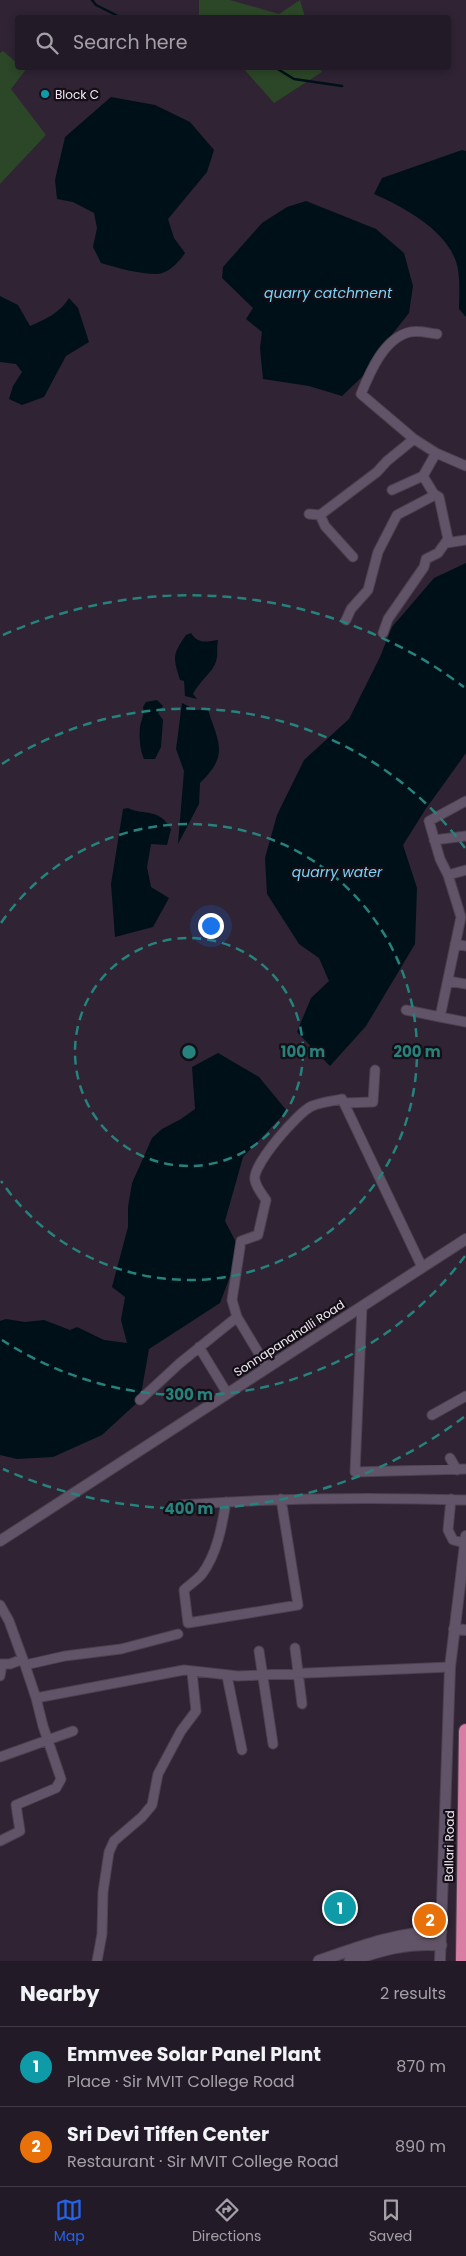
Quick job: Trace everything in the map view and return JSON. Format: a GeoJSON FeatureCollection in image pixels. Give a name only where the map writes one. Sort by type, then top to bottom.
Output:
{"type":"FeatureCollection","features":[{"type":"Feature","properties":{"kind":"highway","name":"Ballari Road"},"geometry":{"type":"LineString","coordinates":[[463,1961],[466,1731]]}},
{"type":"Feature","properties":{"kind":"main road"},"geometry":{"type":"LineString","coordinates":[[319,1961],[380,1939],[419,1932],[441,1932]]}},
{"type":"Feature","properties":{"kind":"main road"},"geometry":{"type":"LineString","coordinates":[[350,1961],[382,1950],[421,1943],[441,1946]]}},
{"type":"Feature","properties":{"kind":"street"},"geometry":{"type":"LineString","coordinates":[[437,334],[418,331],[396,337],[368,376],[361,394],[414,439],[436,453],[466,466]]}},
{"type":"Feature","properties":{"kind":"street"},"geometry":{"type":"LineString","coordinates":[[309,514],[320,515],[378,472],[387,461],[414,439]]}},
{"type":"Feature","properties":{"kind":"street"},"geometry":{"type":"LineString","coordinates":[[392,490],[423,476],[436,453]]}},
{"type":"Feature","properties":{"kind":"street"},"geometry":{"type":"LineString","coordinates":[[384,633],[388,619],[424,567],[426,559],[438,553],[448,539],[440,497],[435,495],[423,476]]}},
{"type":"Feature","properties":{"kind":"street"},"geometry":{"type":"LineString","coordinates":[[346,620],[351,609],[368,590],[378,552],[397,516],[435,495]]}},
{"type":"Feature","properties":{"kind":"street"},"geometry":{"type":"LineString","coordinates":[[320,515],[325,526],[353,557]]}},
{"type":"Feature","properties":{"kind":"street"},"geometry":{"type":"LineString","coordinates":[[446,543],[466,540]]}},
{"type":"Feature","properties":{"kind":"street"},"geometry":{"type":"LineString","coordinates":[[440,1017],[455,944],[463,918],[434,840],[429,821],[466,801]]}},
{"type":"Feature","properties":{"kind":"street"},"geometry":{"type":"LineString","coordinates":[[434,840],[466,836]]}},
{"type":"Feature","properties":{"kind":"street"},"geometry":{"type":"LineString","coordinates":[[448,875],[466,870]]}},
{"type":"Feature","properties":{"kind":"street"},"geometry":{"type":"LineString","coordinates":[[455,944],[466,946]]}},
{"type":"Feature","properties":{"kind":"street"},"geometry":{"type":"LineString","coordinates":[[448,981],[466,984]]}},
{"type":"Feature","properties":{"kind":"street"},"geometry":{"type":"LineString","coordinates":[[406,1010],[466,1022]]}},
{"type":"Feature","properties":{"kind":"street"},"geometry":{"type":"LineString","coordinates":[[345,1103],[373,1102],[375,1070]]}},
{"type":"Feature","properties":{"kind":"street"},"geometry":{"type":"LineString","coordinates":[[267,1367],[237,1317],[232,1300],[241,1241],[258,1235],[266,1200],[254,1179],[255,1172],[284,1132],[311,1106],[342,1098],[422,1267]]}},
{"type":"Feature","properties":{"kind":"street","name":"Sonnapanahalli Road"},"geometry":{"type":"LineString","coordinates":[[0,1541],[466,1239]]}},
{"type":"Feature","properties":{"kind":"street"},"geometry":{"type":"LineString","coordinates":[[362,1306],[355,1472],[462,1469]]}},
{"type":"Feature","properties":{"kind":"street"},"geometry":{"type":"LineString","coordinates":[[140,1400],[199,1347],[237,1317]]}},
{"type":"Feature","properties":{"kind":"street"},"geometry":{"type":"LineString","coordinates":[[199,1347],[227,1393]]}},
{"type":"Feature","properties":{"kind":"street"},"geometry":{"type":"LineString","coordinates":[[432,1414],[466,1396]]}},
{"type":"Feature","properties":{"kind":"street"},"geometry":{"type":"LineString","coordinates":[[450,1458],[462,1469]]}},
{"type":"Feature","properties":{"kind":"street"},"geometry":{"type":"LineString","coordinates":[[180,1505],[281,1499],[378,1498],[466,1500]]}},
{"type":"Feature","properties":{"kind":"street"},"geometry":{"type":"LineString","coordinates":[[226,1502],[221,1529],[213,1554],[202,1575],[184,1590],[188,1623],[298,1605],[281,1499]]}},
{"type":"Feature","properties":{"kind":"street"},"geometry":{"type":"LineString","coordinates":[[440,1961],[450,1667],[466,1540],[453,1540],[448,1530],[451,1499]]}},
{"type":"Feature","properties":{"kind":"street"},"geometry":{"type":"LineString","coordinates":[[0,1605],[9,1621],[24,1662],[61,1779],[56,1788],[16,1806],[20,1831],[0,1841]]}},
{"type":"Feature","properties":{"kind":"street"},"geometry":{"type":"LineString","coordinates":[[454,1629],[466,1630]]}},
{"type":"Feature","properties":{"kind":"street"},"geometry":{"type":"LineString","coordinates":[[0,1676],[1,1665],[121,1649],[178,1634]]}},
{"type":"Feature","properties":{"kind":"street"},"geometry":{"type":"LineString","coordinates":[[294,1648],[302,1704]]}},
{"type":"Feature","properties":{"kind":"street"},"geometry":{"type":"LineString","coordinates":[[259,1650],[273,1744]]}},
{"type":"Feature","properties":{"kind":"street"},"geometry":{"type":"LineString","coordinates":[[36,1698],[184,1670],[227,1676],[450,1667]]}},
{"type":"Feature","properties":{"kind":"street"},"geometry":{"type":"LineString","coordinates":[[97,1961],[102,1934],[103,1892],[109,1852],[114,1841],[152,1805],[158,1774],[182,1731],[196,1711],[192,1672]]}},
{"type":"Feature","properties":{"kind":"street"},"geometry":{"type":"LineString","coordinates":[[227,1676],[242,1750]]}},
{"type":"Feature","properties":{"kind":"street"},"geometry":{"type":"LineString","coordinates":[[0,1757],[73,1731]]}},
{"type":"Feature","properties":{"kind":"green space"},"geometry":{"type":"Polygon","coordinates":[[[199,0],[230,0],[279,14],[300,0],[304,15],[199,15],[199,0]]]}},
{"type":"Feature","properties":{"kind":"green space"},"geometry":{"type":"Polygon","coordinates":[[[3,51],[15,61],[15,70],[25,70],[11,89],[46,135],[0,184],[0,53],[3,51]]]}},
{"type":"Feature","properties":{"kind":"green space"},"geometry":{"type":"Polygon","coordinates":[[[245,70],[321,70],[322,72],[274,103],[245,70]]]}},
{"type":"Feature","properties":{"kind":"water"},"geometry":{"type":"Polygon","coordinates":[[[111,97],[155,105],[190,122],[214,150],[207,172],[168,219],[174,238],[185,253],[173,267],[165,272],[150,274],[101,263],[93,247],[97,228],[94,213],[73,202],[57,199],[55,180],[65,137],[111,97]]]}},
{"type":"Feature","properties":{"kind":"water"},"geometry":{"type":"Polygon","coordinates":[[[462,150],[466,151],[466,317],[459,309],[458,271],[455,259],[449,248],[432,228],[421,220],[397,205],[374,194],[382,178],[462,150]]]}},
{"type":"Feature","properties":{"kind":"water","name":"quarry catchment"},"geometry":{"type":"Polygon","coordinates":[[[306,201],[376,229],[404,253],[413,286],[409,313],[386,342],[365,374],[342,396],[309,386],[263,379],[260,348],[262,332],[246,319],[253,308],[222,278],[223,267],[262,223],[287,207],[306,201]]]}},
{"type":"Feature","properties":{"kind":"water"},"geometry":{"type":"Polygon","coordinates":[[[0,296],[18,305],[30,326],[57,312],[69,298],[78,308],[89,342],[66,356],[44,397],[22,405],[9,399],[13,386],[22,372],[16,364],[0,362],[0,296]]]}},
{"type":"Feature","properties":{"kind":"water","name":"quarry water"},"geometry":{"type":"Polygon","coordinates":[[[466,563],[466,753],[425,810],[403,845],[417,888],[415,944],[366,1026],[330,1066],[297,1032],[311,998],[329,981],[319,958],[299,944],[267,894],[265,858],[277,815],[304,760],[349,719],[380,657],[392,627],[434,578],[466,563]]]}},
{"type":"Feature","properties":{"kind":"water"},"geometry":{"type":"Polygon","coordinates":[[[191,633],[199,641],[218,640],[215,664],[193,694],[197,699],[185,696],[184,681],[180,680],[175,661],[178,647],[186,635],[191,633]]]}},
{"type":"Feature","properties":{"kind":"water"},"geometry":{"type":"Polygon","coordinates":[[[157,700],[163,706],[158,713],[163,720],[161,747],[155,759],[144,759],[140,735],[144,713],[143,707],[146,702],[157,700]]]}},
{"type":"Feature","properties":{"kind":"water"},"geometry":{"type":"Polygon","coordinates":[[[182,703],[196,710],[208,710],[219,749],[215,765],[200,783],[199,804],[178,844],[184,771],[176,749],[182,703]]]}},
{"type":"Feature","properties":{"kind":"water"},"geometry":{"type":"Polygon","coordinates":[[[128,808],[159,816],[171,829],[167,845],[151,844],[147,867],[151,887],[169,898],[153,927],[115,937],[111,884],[123,809],[128,808]]]}},
{"type":"Feature","properties":{"kind":"water"},"geometry":{"type":"Polygon","coordinates":[[[218,1053],[259,1077],[287,1111],[243,1157],[225,1221],[240,1250],[220,1303],[149,1349],[140,1400],[102,1435],[53,1457],[17,1459],[0,1455],[0,1321],[6,1319],[25,1322],[44,1320],[70,1330],[77,1327],[104,1340],[127,1343],[121,1320],[125,1297],[112,1287],[128,1227],[128,1207],[132,1183],[152,1138],[162,1129],[195,1109],[192,1067],[218,1053]]]}},
{"type":"Feature","properties":{"kind":"waterway"},"geometry":{"type":"LineString","coordinates":[[92,0],[96,5],[116,15]]}},
{"type":"Feature","properties":{"kind":"waterway"},"geometry":{"type":"LineString","coordinates":[[279,70],[294,79],[342,86]]}},
{"type":"Feature","properties":{"kind":"place","name":"Block C"},"geometry":{"type":"Point","coordinates":[45,94]}},
{"type":"Feature","properties":{"kind":"place","name":"Emmvee Solar Panel Plant"},"geometry":{"type":"Point","coordinates":[340,1908]}},
{"type":"Feature","properties":{"kind":"place","name":"Sri Devi Tiffen Center"},"geometry":{"type":"Point","coordinates":[430,1920]}}]}
